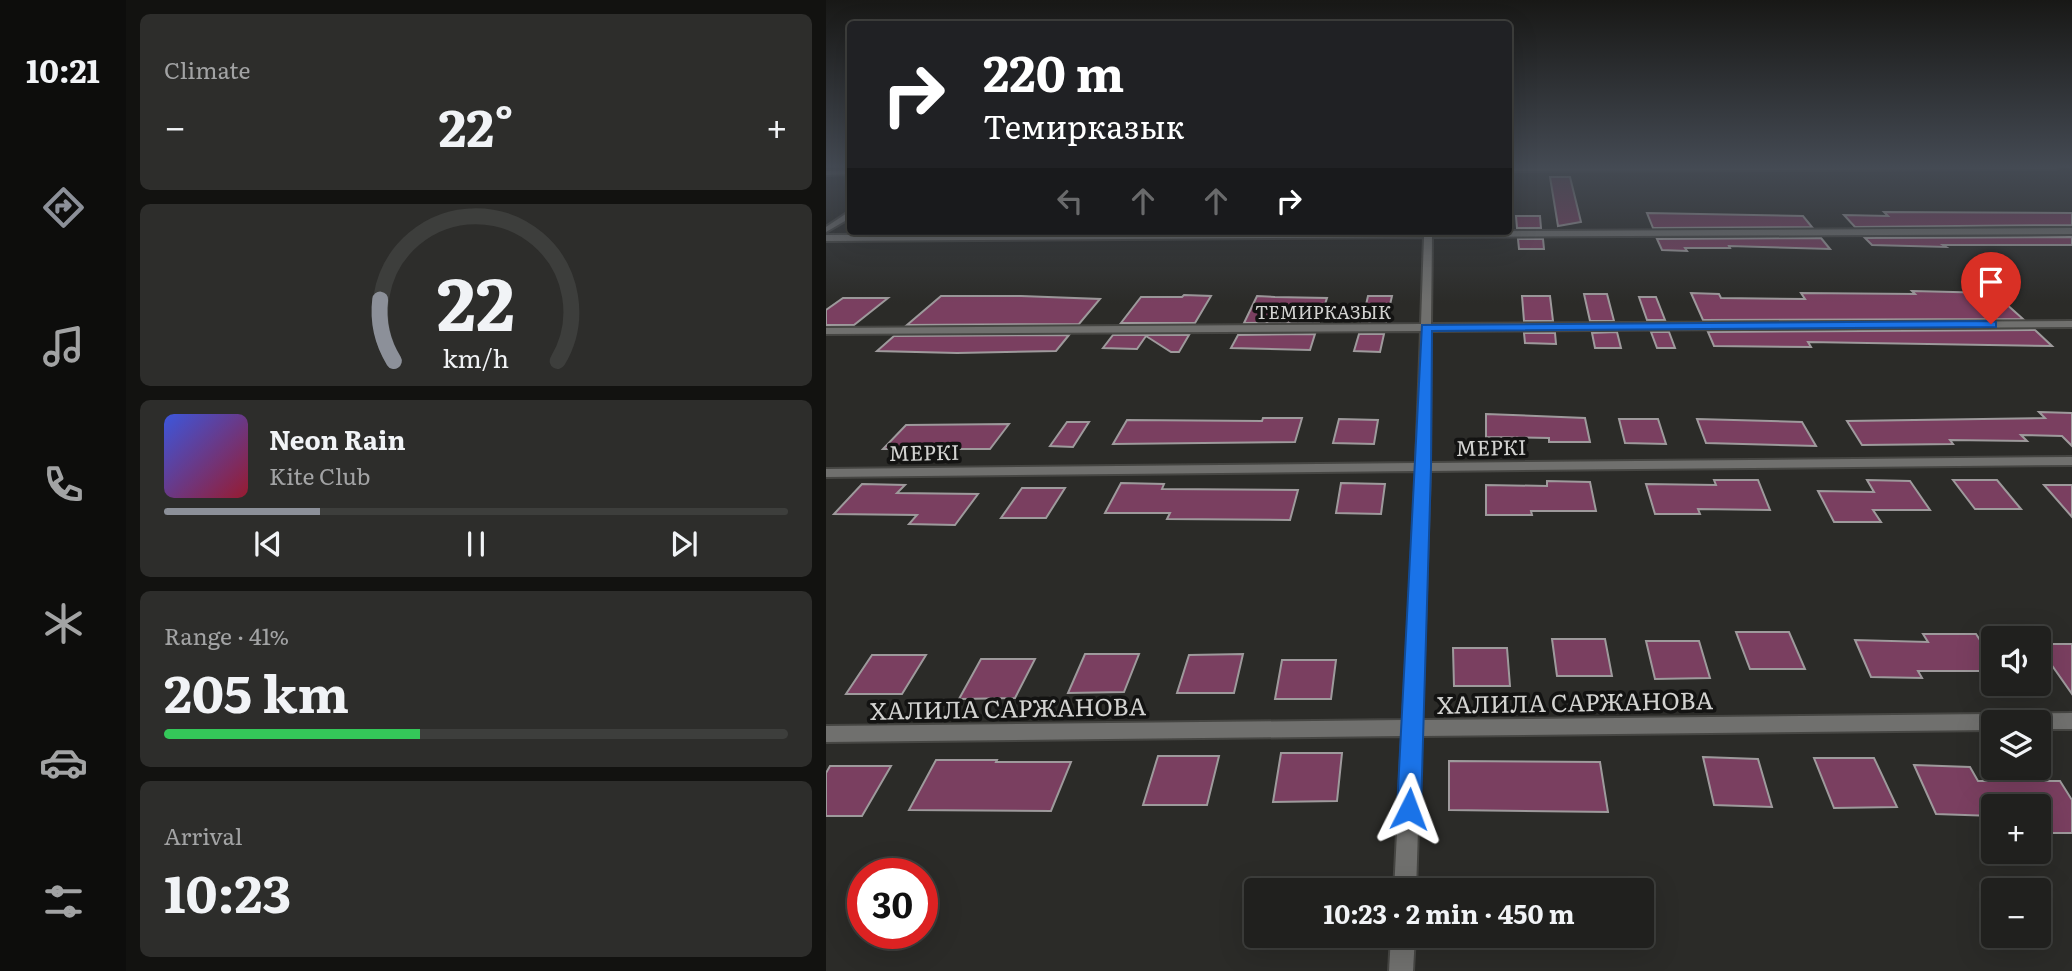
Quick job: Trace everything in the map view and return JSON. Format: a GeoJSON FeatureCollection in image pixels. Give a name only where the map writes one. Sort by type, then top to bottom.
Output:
{"type":"FeatureCollection","features":[{"type":"Feature","properties":{"kind":"street"},"geometry":{"type":"LineString","coordinates":[[1512,233],[2072,231]]}},
{"type":"Feature","properties":{"kind":"street"},"geometry":{"type":"LineString","coordinates":[[826,238],[1187,235]]}},
{"type":"Feature","properties":{"kind":"street"},"geometry":{"type":"LineString","coordinates":[[1406,878],[1423,467],[1428,235]]}},
{"type":"Feature","properties":{"kind":"street","name":"ТЕМИРКАЗЫК"},"geometry":{"type":"LineString","coordinates":[[826,331],[2072,324]]}},
{"type":"Feature","properties":{"kind":"street","name":"МЕРКІ"},"geometry":{"type":"LineString","coordinates":[[826,473],[2072,461]]}},
{"type":"Feature","properties":{"kind":"street","name":"ХАЛИЛА САРЖАНОВА"},"geometry":{"type":"LineString","coordinates":[[826,734],[2072,721]]}},
{"type":"Feature","properties":{"kind":"street"},"geometry":{"type":"LineString","coordinates":[[1401,971],[1402,948]]}},
{"type":"Feature","properties":{"kind":"lane"},"geometry":{"type":"LineString","coordinates":[[826,230],[847,217]]}},
{"type":"Feature","properties":{"kind":"building"},"geometry":{"type":"Polygon","coordinates":[[[1556,212],[1579,212],[1581,222],[1558,226],[1556,212]]]}},
{"type":"Feature","properties":{"kind":"building"},"geometry":{"type":"Polygon","coordinates":[[[1884,212],[2072,213],[2072,225],[1855,227],[1844,215],[1888,216],[1884,212]]]}},
{"type":"Feature","properties":{"kind":"building"},"geometry":{"type":"Polygon","coordinates":[[[1647,213],[1803,216],[1812,227],[1653,228],[1647,213]]]}},
{"type":"Feature","properties":{"kind":"building"},"geometry":{"type":"Polygon","coordinates":[[[1516,216],[1540,216],[1541,228],[1517,228],[1516,216]]]}},
{"type":"Feature","properties":{"kind":"building"},"geometry":{"type":"Polygon","coordinates":[[[2072,237],[2072,245],[1943,245],[1946,247],[1872,245],[1865,238],[2072,237]]]}},
{"type":"Feature","properties":{"kind":"building"},"geometry":{"type":"Polygon","coordinates":[[[1821,238],[1830,249],[1729,246],[1730,248],[1685,248],[1687,251],[1662,250],[1657,239],[1821,238]]]}},
{"type":"Feature","properties":{"kind":"building"},"geometry":{"type":"Polygon","coordinates":[[[1518,239],[1543,239],[1544,249],[1519,249],[1518,239]]]}},
{"type":"Feature","properties":{"kind":"building"},"geometry":{"type":"Polygon","coordinates":[[[1912,291],[1994,293],[2023,319],[1703,320],[1691,293],[1719,294],[1721,298],[1805,299],[1801,293],[1915,294],[1912,291]]]}},
{"type":"Feature","properties":{"kind":"building"},"geometry":{"type":"Polygon","coordinates":[[[1584,294],[1607,294],[1614,321],[1590,321],[1584,294]]]}},
{"type":"Feature","properties":{"kind":"building"},"geometry":{"type":"Polygon","coordinates":[[[941,296],[1100,299],[1079,324],[907,325],[941,296]]]}},
{"type":"Feature","properties":{"kind":"building"},"geometry":{"type":"Polygon","coordinates":[[[1211,296],[1195,323],[1121,323],[1141,297],[1211,296]]]}},
{"type":"Feature","properties":{"kind":"building"},"geometry":{"type":"Polygon","coordinates":[[[1257,296],[1327,298],[1319,322],[1244,323],[1257,296]]]}},
{"type":"Feature","properties":{"kind":"building"},"geometry":{"type":"Polygon","coordinates":[[[1368,296],[1392,296],[1386,322],[1362,322],[1368,296]]]}},
{"type":"Feature","properties":{"kind":"building"},"geometry":{"type":"Polygon","coordinates":[[[1522,296],[1550,296],[1553,321],[1524,321],[1522,296]]]}},
{"type":"Feature","properties":{"kind":"building"},"geometry":{"type":"Polygon","coordinates":[[[1639,297],[1656,297],[1665,320],[1647,320],[1639,297]]]}},
{"type":"Feature","properties":{"kind":"building"},"geometry":{"type":"Polygon","coordinates":[[[843,298],[888,298],[854,325],[826,325],[826,310],[843,298]]]}},
{"type":"Feature","properties":{"kind":"building"},"geometry":{"type":"Polygon","coordinates":[[[2035,330],[2052,346],[1808,342],[1811,347],[1714,346],[1708,332],[2035,330]]]}},
{"type":"Feature","properties":{"kind":"building"},"geometry":{"type":"Polygon","coordinates":[[[1617,332],[1621,348],[1595,348],[1592,333],[1617,332]]]}},
{"type":"Feature","properties":{"kind":"building"},"geometry":{"type":"Polygon","coordinates":[[[1651,332],[1669,332],[1675,348],[1657,348],[1651,332]]]}},
{"type":"Feature","properties":{"kind":"building"},"geometry":{"type":"Polygon","coordinates":[[[1524,333],[1555,333],[1556,344],[1525,343],[1524,333]]]}},
{"type":"Feature","properties":{"kind":"building"},"geometry":{"type":"Polygon","coordinates":[[[1315,334],[1310,350],[1231,348],[1238,335],[1315,334]]]}},
{"type":"Feature","properties":{"kind":"building"},"geometry":{"type":"Polygon","coordinates":[[[1359,334],[1384,334],[1380,352],[1354,351],[1359,334]]]}},
{"type":"Feature","properties":{"kind":"building"},"geometry":{"type":"Polygon","coordinates":[[[1069,335],[1056,351],[877,351],[894,336],[1069,335]]]}},
{"type":"Feature","properties":{"kind":"building"},"geometry":{"type":"Polygon","coordinates":[[[1113,335],[1189,335],[1179,352],[1171,352],[1146,336],[1137,349],[1103,348],[1113,335]]]}},
{"type":"Feature","properties":{"kind":"building"},"geometry":{"type":"Polygon","coordinates":[[[2039,412],[2072,413],[2072,446],[2062,436],[2021,435],[2027,441],[1950,440],[1953,444],[1862,445],[1847,421],[2045,418],[2039,412]]]}},
{"type":"Feature","properties":{"kind":"building"},"geometry":{"type":"Polygon","coordinates":[[[1486,414],[1585,418],[1590,442],[1486,437],[1486,414]]]}},
{"type":"Feature","properties":{"kind":"building"},"geometry":{"type":"Polygon","coordinates":[[[1263,418],[1302,418],[1295,442],[1113,444],[1127,420],[1262,421],[1263,418]]]}},
{"type":"Feature","properties":{"kind":"building"},"geometry":{"type":"Polygon","coordinates":[[[1339,419],[1378,420],[1374,444],[1333,443],[1339,419]]]}},
{"type":"Feature","properties":{"kind":"building"},"geometry":{"type":"Polygon","coordinates":[[[1619,419],[1658,419],[1666,444],[1625,443],[1619,419]]]}},
{"type":"Feature","properties":{"kind":"building"},"geometry":{"type":"Polygon","coordinates":[[[1697,419],[1802,422],[1816,446],[1706,443],[1697,419]]]}},
{"type":"Feature","properties":{"kind":"building"},"geometry":{"type":"Polygon","coordinates":[[[1067,422],[1089,422],[1073,447],[1050,446],[1067,422]]]}},
{"type":"Feature","properties":{"kind":"building"},"geometry":{"type":"Polygon","coordinates":[[[1009,424],[990,449],[883,449],[906,425],[1009,424]]]}},
{"type":"Feature","properties":{"kind":"building"},"geometry":{"type":"Polygon","coordinates":[[[1714,480],[1758,480],[1770,510],[1698,509],[1700,514],[1655,514],[1646,484],[1716,485],[1714,480]]]}},
{"type":"Feature","properties":{"kind":"building"},"geometry":{"type":"Polygon","coordinates":[[[1867,480],[1910,481],[1930,510],[1873,510],[1881,522],[1834,522],[1818,491],[1874,492],[1867,480]]]}},
{"type":"Feature","properties":{"kind":"building"},"geometry":{"type":"Polygon","coordinates":[[[1953,480],[1997,480],[2021,509],[1975,509],[1953,480]]]}},
{"type":"Feature","properties":{"kind":"building"},"geometry":{"type":"Polygon","coordinates":[[[1547,481],[1590,482],[1596,511],[1531,511],[1532,515],[1486,515],[1486,485],[1547,486],[1547,481]]]}},
{"type":"Feature","properties":{"kind":"building"},"geometry":{"type":"Polygon","coordinates":[[[1121,483],[1164,484],[1162,489],[1298,490],[1290,520],[1167,519],[1170,513],[1105,513],[1121,483]]]}},
{"type":"Feature","properties":{"kind":"building"},"geometry":{"type":"Polygon","coordinates":[[[1341,483],[1385,484],[1381,514],[1336,513],[1341,483]]]}},
{"type":"Feature","properties":{"kind":"building"},"geometry":{"type":"Polygon","coordinates":[[[862,484],[905,485],[897,493],[978,494],[955,525],[909,524],[917,515],[834,514],[862,484]]]}},
{"type":"Feature","properties":{"kind":"building"},"geometry":{"type":"Polygon","coordinates":[[[2044,485],[2072,485],[2072,517],[2044,485]]]}},
{"type":"Feature","properties":{"kind":"building"},"geometry":{"type":"Polygon","coordinates":[[[1022,488],[1065,488],[1046,518],[1001,518],[1022,488]]]}},
{"type":"Feature","properties":{"kind":"building"},"geometry":{"type":"Polygon","coordinates":[[[1736,632],[1789,632],[1805,669],[1750,669],[1736,632]]]}},
{"type":"Feature","properties":{"kind":"building"},"geometry":{"type":"Polygon","coordinates":[[[1923,634],[1976,634],[1981,642],[1981,671],[1918,671],[1922,678],[1871,677],[1855,640],[1928,642],[1923,634]]]}},
{"type":"Feature","properties":{"kind":"building"},"geometry":{"type":"Polygon","coordinates":[[[1552,639],[1605,639],[1612,676],[1557,676],[1552,639]]]}},
{"type":"Feature","properties":{"kind":"building"},"geometry":{"type":"Polygon","coordinates":[[[1646,641],[1699,641],[1710,678],[1655,679],[1646,641]]]}},
{"type":"Feature","properties":{"kind":"building"},"geometry":{"type":"Polygon","coordinates":[[[2051,644],[2072,644],[2072,694],[2051,664],[2051,644]]]}},
{"type":"Feature","properties":{"kind":"building"},"geometry":{"type":"Polygon","coordinates":[[[1453,648],[1507,648],[1510,686],[1454,686],[1453,648]]]}},
{"type":"Feature","properties":{"kind":"building"},"geometry":{"type":"Polygon","coordinates":[[[1085,654],[1139,654],[1124,692],[1068,693],[1085,654]]]}},
{"type":"Feature","properties":{"kind":"building"},"geometry":{"type":"Polygon","coordinates":[[[1243,654],[1234,693],[1177,693],[1189,655],[1243,654]]]}},
{"type":"Feature","properties":{"kind":"building"},"geometry":{"type":"Polygon","coordinates":[[[872,655],[926,655],[902,694],[846,694],[872,655]]]}},
{"type":"Feature","properties":{"kind":"building"},"geometry":{"type":"Polygon","coordinates":[[[981,659],[1035,659],[1015,698],[959,699],[981,659]]]}},
{"type":"Feature","properties":{"kind":"building"},"geometry":{"type":"Polygon","coordinates":[[[1282,660],[1336,660],[1331,699],[1275,699],[1282,660]]]}},
{"type":"Feature","properties":{"kind":"building"},"geometry":{"type":"Polygon","coordinates":[[[1281,753],[1342,753],[1337,801],[1273,802],[1281,753]]]}},
{"type":"Feature","properties":{"kind":"building"},"geometry":{"type":"Polygon","coordinates":[[[1158,756],[1219,756],[1207,805],[1143,805],[1158,756]]]}},
{"type":"Feature","properties":{"kind":"building"},"geometry":{"type":"Polygon","coordinates":[[[1703,757],[1758,759],[1772,807],[1714,805],[1703,757]]]}},
{"type":"Feature","properties":{"kind":"building"},"geometry":{"type":"Polygon","coordinates":[[[1814,758],[1874,758],[1897,807],[1834,808],[1814,758]]]}},
{"type":"Feature","properties":{"kind":"building"},"geometry":{"type":"Polygon","coordinates":[[[936,760],[1071,762],[1051,811],[909,810],[936,760]]]}},
{"type":"Feature","properties":{"kind":"building"},"geometry":{"type":"Polygon","coordinates":[[[1449,761],[1600,762],[1608,812],[1449,810],[1449,761]]]}},
{"type":"Feature","properties":{"kind":"building"},"geometry":{"type":"Polygon","coordinates":[[[1914,765],[1970,767],[1978,781],[2060,781],[2072,800],[2072,833],[2051,833],[2051,794],[1981,794],[1981,816],[1936,814],[1914,765]]]}},
{"type":"Feature","properties":{"kind":"building"},"geometry":{"type":"Polygon","coordinates":[[[830,766],[891,766],[862,816],[826,816],[826,773],[830,766]]]}},
{"type":"Feature","properties":{"kind":"route"},"geometry":{"type":"LineString","coordinates":[[1409,809],[1426,328],[1991,324]]}}]}
